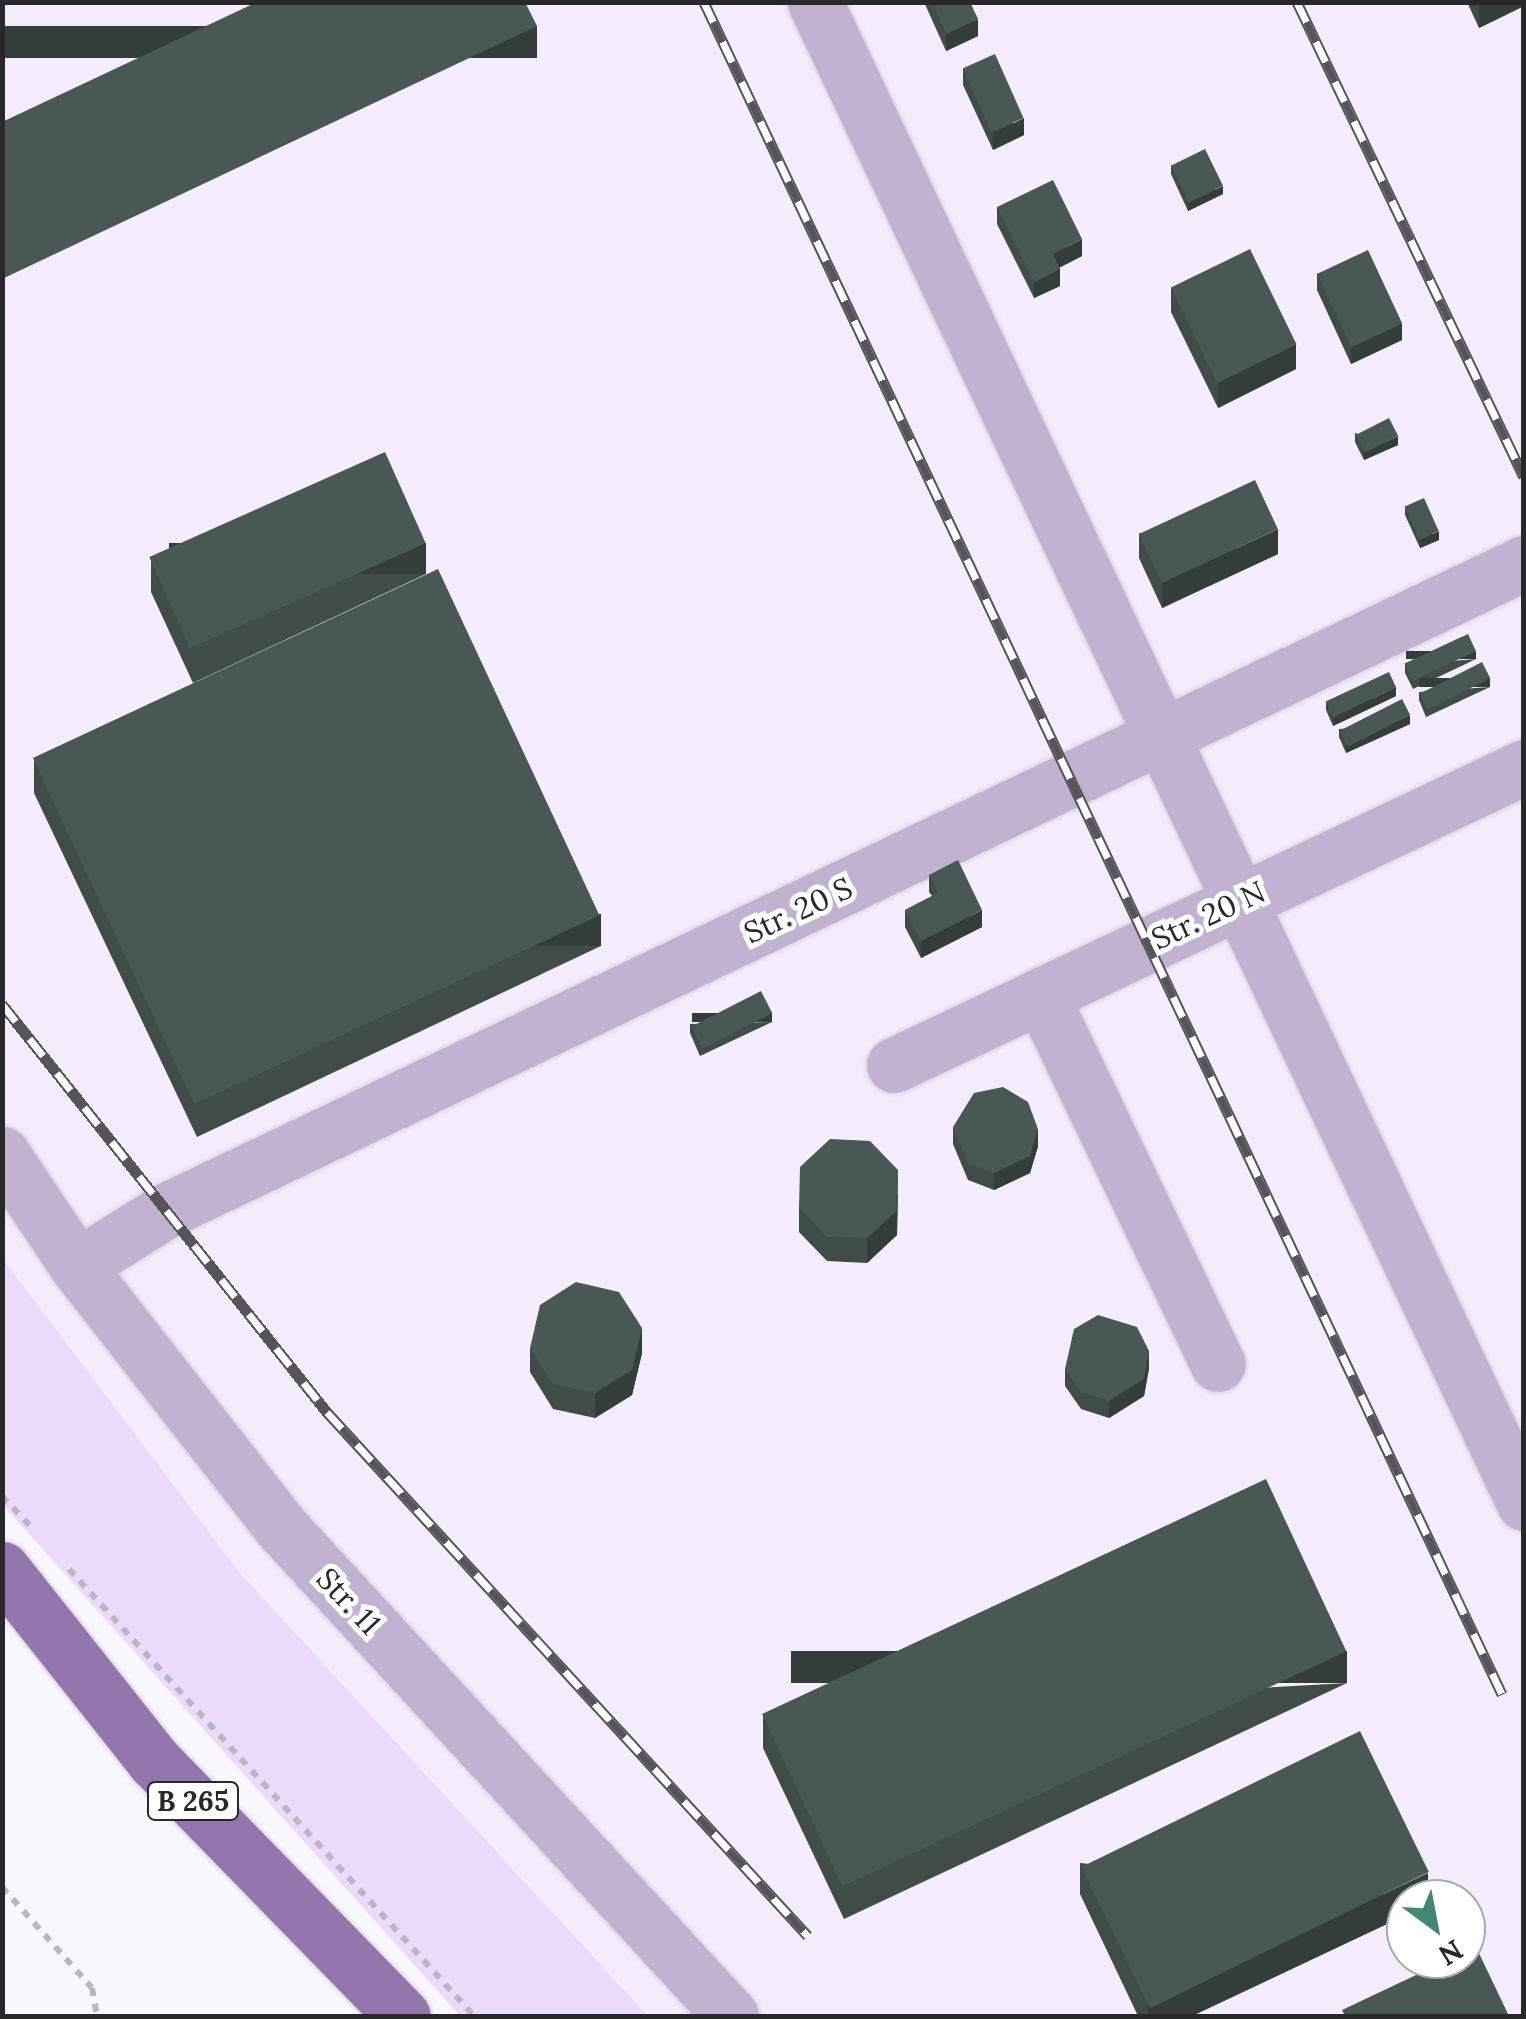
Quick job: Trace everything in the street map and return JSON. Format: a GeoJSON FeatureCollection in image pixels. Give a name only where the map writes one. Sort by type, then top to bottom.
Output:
{"type":"FeatureCollection","features":[{"type":"Feature","properties":{"kind":"main road","name":"B 265"},"geometry":{"type":"LineString","coordinates":[[22,1554],[154,1761],[403,2016]]}},
{"type":"Feature","properties":{"kind":"lane"},"geometry":{"type":"LineString","coordinates":[[815,2],[1524,1503]]}},
{"type":"Feature","properties":{"kind":"lane","name":"Str. 20 S"},"geometry":{"type":"LineString","coordinates":[[77,1266],[165,1212],[1524,563]]}},
{"type":"Feature","properties":{"kind":"lane","name":"Str. 20 N"},"geometry":{"type":"LineString","coordinates":[[894,1065],[1524,767]]}},
{"type":"Feature","properties":{"kind":"lane"},"geometry":{"type":"LineString","coordinates":[[1041,995],[1218,1364]]}},
{"type":"Feature","properties":{"kind":"lane","name":"Str. 11"},"geometry":{"type":"LineString","coordinates":[[2,1154],[77,1266],[280,1526],[732,2016]]}},
{"type":"Feature","properties":{"kind":"path"},"geometry":{"type":"LineString","coordinates":[[2,1496],[22,1554]]}},
{"type":"Feature","properties":{"kind":"path"},"geometry":{"type":"LineString","coordinates":[[55,1554],[474,2016]]}},
{"type":"Feature","properties":{"kind":"path"},"geometry":{"type":"LineString","coordinates":[[2,1887],[92,1988],[97,2016]]}},
{"type":"Feature","properties":{"kind":"shaded area"},"geometry":{"type":"Polygon","coordinates":[[[2,3],[1523,3],[1523,2016],[648,2016],[240,1573],[62,1345],[2,1258],[2,3]]]}},
{"type":"Feature","properties":{"kind":"shaded area"},"geometry":{"type":"Polygon","coordinates":[[[2,1258],[240,1573],[648,2016],[460,2016],[3,1505],[2,1258]]]}},
{"type":"Feature","properties":{"kind":"building"},"geometry":{"type":"Polygon","coordinates":[[[257,2],[525,2],[537,26],[2,279],[2,122],[257,2]]]}},
{"type":"Feature","properties":{"kind":"building"},"geometry":{"type":"Polygon","coordinates":[[[932,2],[970,2],[978,19],[946,34],[932,2]]]}},
{"type":"Feature","properties":{"kind":"building"},"geometry":{"type":"Polygon","coordinates":[[[995,54],[1023,118],[991,132],[963,68],[995,54]]]}},
{"type":"Feature","properties":{"kind":"building"},"geometry":{"type":"Polygon","coordinates":[[[1205,149],[1223,186],[1189,203],[1171,166],[1205,149]]]}},
{"type":"Feature","properties":{"kind":"building"},"geometry":{"type":"Polygon","coordinates":[[[1053,180],[1082,239],[1053,254],[1060,269],[1034,282],[997,207],[1053,180]]]}},
{"type":"Feature","properties":{"kind":"building"},"geometry":{"type":"Polygon","coordinates":[[[1250,249],[1296,344],[1217,383],[1171,288],[1250,249]]]}},
{"type":"Feature","properties":{"kind":"building"},"geometry":{"type":"Polygon","coordinates":[[[1368,250],[1402,323],[1351,347],[1317,274],[1368,250]]]}},
{"type":"Feature","properties":{"kind":"building"},"geometry":{"type":"Polygon","coordinates":[[[1389,418],[1398,436],[1365,453],[1356,435],[1389,418]]]}},
{"type":"Feature","properties":{"kind":"building"},"geometry":{"type":"Polygon","coordinates":[[[385,452],[426,543],[190,648],[149,557],[385,452]]]}},
{"type":"Feature","properties":{"kind":"building"},"geometry":{"type":"Polygon","coordinates":[[[1255,480],[1278,529],[1162,583],[1139,534],[1255,480]]]}},
{"type":"Feature","properties":{"kind":"building"},"geometry":{"type":"Polygon","coordinates":[[[1424,498],[1439,531],[1419,539],[1405,507],[1424,498]]]}},
{"type":"Feature","properties":{"kind":"building"},"geometry":{"type":"Polygon","coordinates":[[[438,569],[599,915],[194,1104],[33,758],[438,569]]]}},
{"type":"Feature","properties":{"kind":"building"},"geometry":{"type":"Polygon","coordinates":[[[1468,634],[1476,651],[1413,681],[1405,664],[1468,634]]]}},
{"type":"Feature","properties":{"kind":"building"},"geometry":{"type":"Polygon","coordinates":[[[1482,662],[1490,678],[1428,710],[1420,694],[1482,662]]]}},
{"type":"Feature","properties":{"kind":"building"},"geometry":{"type":"Polygon","coordinates":[[[1389,672],[1396,687],[1333,717],[1326,702],[1389,672]]]}},
{"type":"Feature","properties":{"kind":"building"},"geometry":{"type":"Polygon","coordinates":[[[1402,699],[1410,715],[1348,747],[1340,731],[1402,699]]]}},
{"type":"Feature","properties":{"kind":"building"},"geometry":{"type":"Polygon","coordinates":[[[958,860],[982,910],[921,941],[905,910],[938,893],[929,875],[958,860]]]}},
{"type":"Feature","properties":{"kind":"building"},"geometry":{"type":"Polygon","coordinates":[[[761,991],[772,1013],[703,1049],[692,1026],[761,991]]]}},
{"type":"Feature","properties":{"kind":"building"},"geometry":{"type":"Polygon","coordinates":[[[1003,1087],[1028,1102],[1038,1129],[1030,1156],[994,1173],[968,1163],[953,1127],[974,1093],[1003,1087]]]}},
{"type":"Feature","properties":{"kind":"building"},"geometry":{"type":"Polygon","coordinates":[[[830,1139],[870,1141],[898,1170],[897,1211],[867,1238],[827,1237],[799,1208],[800,1167],[830,1139]]]}},
{"type":"Feature","properties":{"kind":"building"},"geometry":{"type":"Polygon","coordinates":[[[576,1282],[619,1292],[642,1328],[632,1370],[595,1393],[553,1384],[530,1348],[540,1305],[576,1282]]]}},
{"type":"Feature","properties":{"kind":"building"},"geometry":{"type":"Polygon","coordinates":[[[1098,1315],[1137,1327],[1149,1351],[1144,1379],[1109,1401],[1081,1392],[1065,1369],[1074,1329],[1098,1315]]]}},
{"type":"Feature","properties":{"kind":"building"},"geometry":{"type":"Polygon","coordinates":[[[1266,1479],[1346,1651],[842,1886],[762,1714],[1266,1479]]]}},
{"type":"Feature","properties":{"kind":"building"},"geometry":{"type":"Polygon","coordinates":[[[1360,1731],[1429,1872],[1415,1879],[1386,1879],[1386,1893],[1150,2008],[1081,1867],[1360,1731]]]}},
{"type":"Feature","properties":{"kind":"building"},"geometry":{"type":"Polygon","coordinates":[[[1486,1968],[1509,2016],[1345,2016],[1342,2010],[1408,1979],[1486,1979],[1486,1968]]]}},
{"type":"Feature","properties":{"kind":"railway"},"geometry":{"type":"LineString","coordinates":[[704,2],[1502,1694]]}},
{"type":"Feature","properties":{"kind":"railway"},"geometry":{"type":"LineString","coordinates":[[1297,2],[1524,477]]}},
{"type":"Feature","properties":{"kind":"railway"},"geometry":{"type":"LineString","coordinates":[[2,1004],[327,1412],[808,1936]]}}]}
